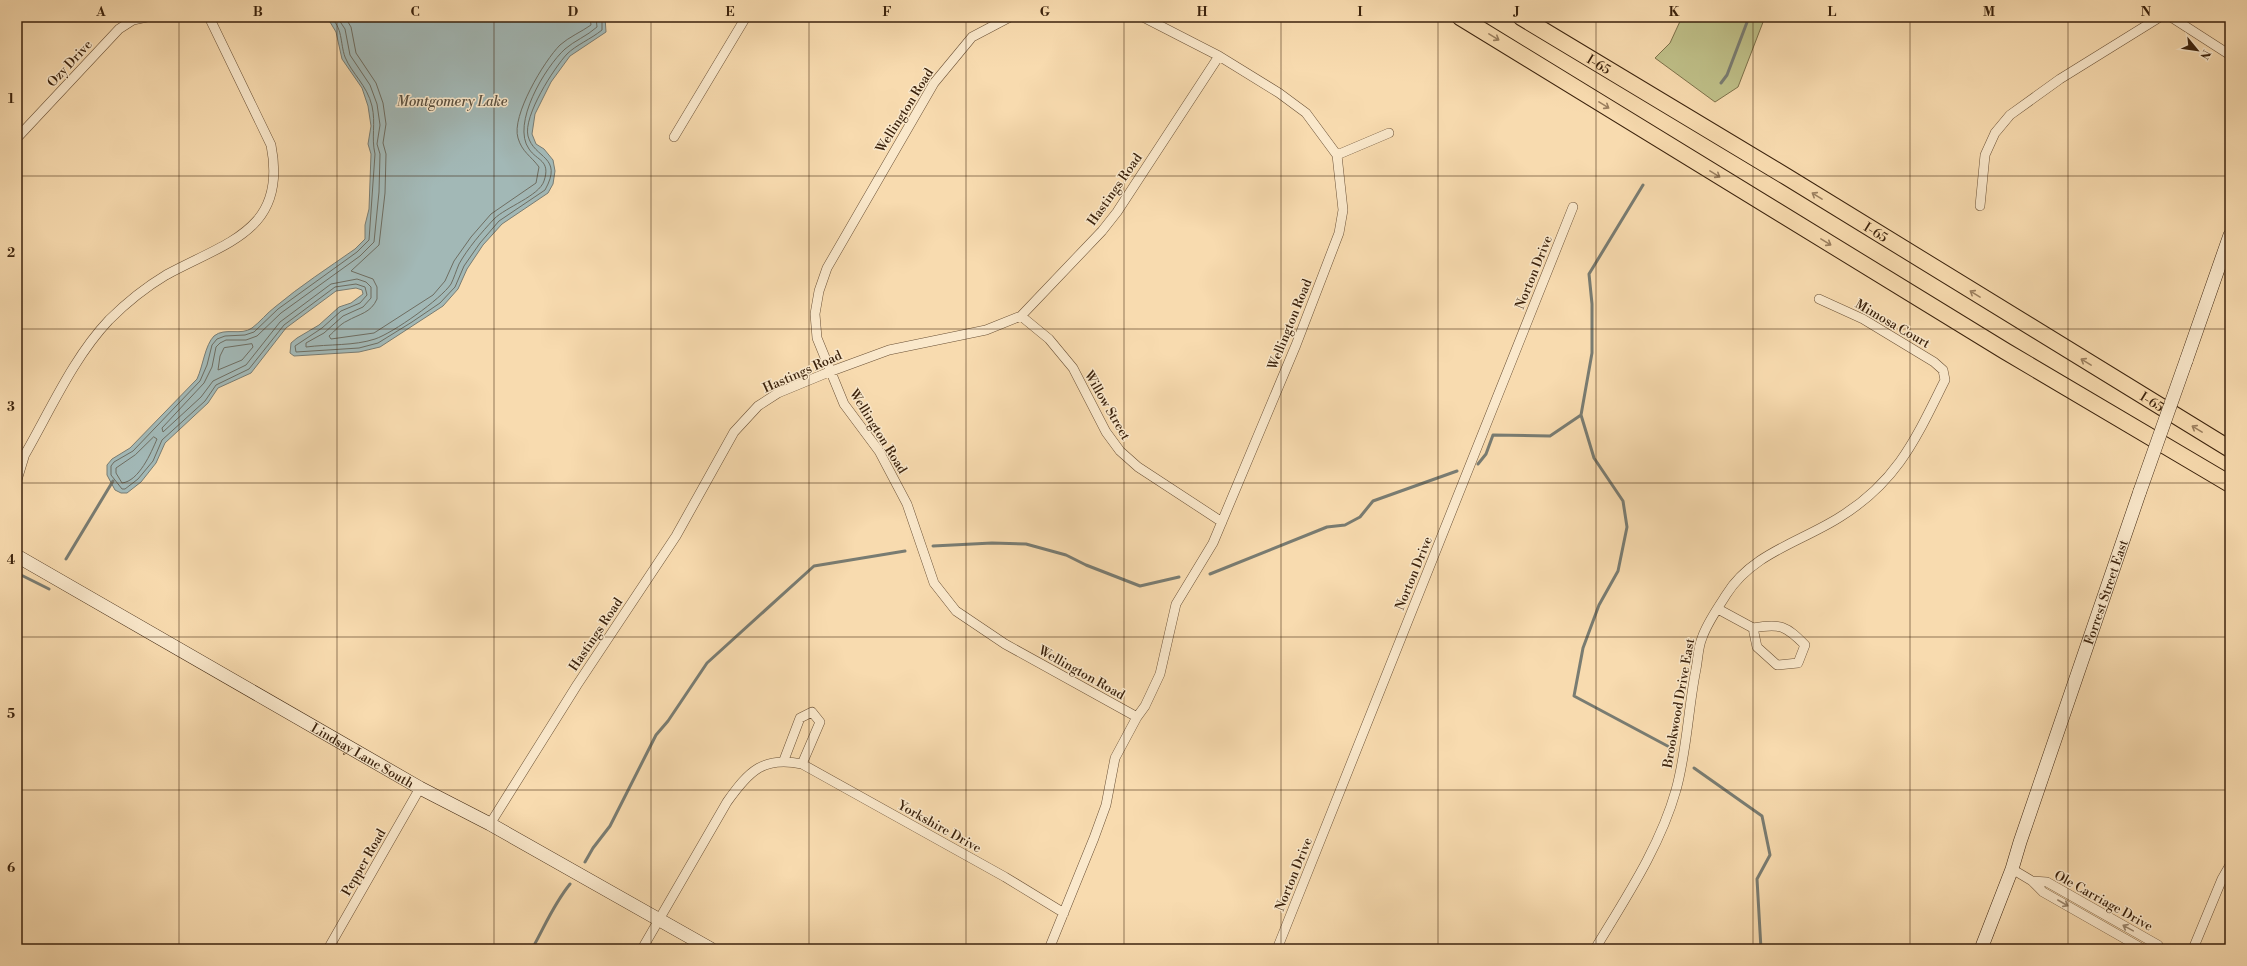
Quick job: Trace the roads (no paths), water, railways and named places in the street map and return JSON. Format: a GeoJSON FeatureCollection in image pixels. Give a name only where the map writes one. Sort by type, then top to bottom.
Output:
{"type":"FeatureCollection","features":[{"type":"Feature","properties":{"kind":"highway"},"geometry":{"type":"LineString","coordinates":[[1460,17],[1998,347],[2230,484]]}},
{"type":"Feature","properties":{"kind":"highway","name":"I-65"},"geometry":{"type":"LineString","coordinates":[[1522,17],[1787,177],[2230,450]]}},
{"type":"Feature","properties":{"kind":"street","name":"Ozy Drive"},"geometry":{"type":"LineString","coordinates":[[17,138],[119,29],[133,20],[147,17]]}},
{"type":"Feature","properties":{"kind":"street"},"geometry":{"type":"LineString","coordinates":[[17,464],[24,456],[83,354],[109,321],[136,296],[165,276],[229,244],[249,230],[266,208],[273,189],[275,166],[271,145],[210,17]]}},
{"type":"Feature","properties":{"kind":"street"},"geometry":{"type":"LineString","coordinates":[[738,17],[740,28]]}},
{"type":"Feature","properties":{"kind":"street"},"geometry":{"type":"LineString","coordinates":[[674,137],[746,17]]}},
{"type":"Feature","properties":{"kind":"street","name":"Wellington Road"},"geometry":{"type":"LineString","coordinates":[[1010,17],[972,37],[934,82],[827,268],[819,291],[815,314],[817,338],[829,372],[844,404],[879,451],[904,497],[934,583],[956,610],[1005,644],[1137,717]]}},
{"type":"Feature","properties":{"kind":"street"},"geometry":{"type":"LineString","coordinates":[[1143,17],[1219,56],[1279,93],[1306,113],[1337,155],[1389,133]]}},
{"type":"Feature","properties":{"kind":"street"},"geometry":{"type":"LineString","coordinates":[[1980,206],[1985,155],[1995,134],[2010,115],[2060,79],[2160,17]]}},
{"type":"Feature","properties":{"kind":"street"},"geometry":{"type":"LineString","coordinates":[[2171,17],[2230,55]]}},
{"type":"Feature","properties":{"kind":"street","name":"Hastings Road"},"geometry":{"type":"LineString","coordinates":[[490,824],[578,685],[676,536],[734,432],[758,406],[778,393],[889,350],[986,330],[1021,316],[1102,231],[1219,56]]}},
{"type":"Feature","properties":{"kind":"street","name":"Wellington Road"},"geometry":{"type":"LineString","coordinates":[[1049,949],[1106,805],[1115,758],[1137,717],[1145,706],[1160,674],[1176,604],[1202,564],[1222,522],[1296,345],[1339,233],[1343,210],[1337,155]]}},
{"type":"Feature","properties":{"kind":"street","name":"Norton Drive"},"geometry":{"type":"LineString","coordinates":[[1277,949],[1573,206]]}},
{"type":"Feature","properties":{"kind":"street","name":"Forrest Street East"},"geometry":{"type":"LineString","coordinates":[[1982,949],[2012,869],[2140,491],[2230,235]]}},
{"type":"Feature","properties":{"kind":"street","name":"Mimosa Court"},"geometry":{"type":"LineString","coordinates":[[1819,298],[1863,320],[1934,362],[1943,370],[1945,380]]}},
{"type":"Feature","properties":{"kind":"street","name":"Willow Street"},"geometry":{"type":"LineString","coordinates":[[1021,316],[1049,339],[1072,368],[1106,432],[1120,452],[1138,467],[1222,522]]}},
{"type":"Feature","properties":{"kind":"street","name":"Brookwood Drive East"},"geometry":{"type":"LineString","coordinates":[[1595,949],[1640,871],[1661,830],[1676,790],[1702,638],[1727,593],[1756,562],[1792,541],[1840,518],[1866,498],[1889,476],[1912,446],[1945,380]]}},
{"type":"Feature","properties":{"kind":"street"},"geometry":{"type":"LineString","coordinates":[[17,480],[24,456]]}},
{"type":"Feature","properties":{"kind":"street","name":"Lindsay Lane South"},"geometry":{"type":"LineString","coordinates":[[17,556],[420,788],[490,824],[712,949]]}},
{"type":"Feature","properties":{"kind":"street"},"geometry":{"type":"LineString","coordinates":[[1718,609],[1753,628],[1769,625],[1789,629],[1806,645],[1798,663],[1777,665],[1757,647],[1753,628]]}},
{"type":"Feature","properties":{"kind":"street"},"geometry":{"type":"LineString","coordinates":[[784,760],[800,718],[812,712],[820,722],[802,764]]}},
{"type":"Feature","properties":{"kind":"street","name":"Yorkshire Drive"},"geometry":{"type":"LineString","coordinates":[[642,949],[727,802],[741,782],[759,767],[784,760],[802,764],[1005,877],[1064,913]]}},
{"type":"Feature","properties":{"kind":"street","name":"Pepper Road"},"geometry":{"type":"LineString","coordinates":[[328,949],[420,788]]}},
{"type":"Feature","properties":{"kind":"street"},"geometry":{"type":"LineString","coordinates":[[2193,949],[2222,879],[2230,865]]}},
{"type":"Feature","properties":{"kind":"street","name":"Ole Carriage Drive"},"geometry":{"type":"LineString","coordinates":[[2012,869],[2032,881],[2043,892],[2143,949]]}},
{"type":"Feature","properties":{"kind":"street","name":"Ole Carriage Drive"},"geometry":{"type":"LineString","coordinates":[[2032,881],[2047,882],[2158,945],[2160,949]]}},
{"type":"Feature","properties":{"kind":"water","name":"Montgomery Lake"},"geometry":{"type":"Polygon","coordinates":[[[323,17],[605,17],[606,32],[570,56],[551,82],[535,114],[532,134],[536,144],[544,149],[553,160],[555,171],[553,184],[548,193],[502,224],[483,245],[467,269],[458,289],[443,306],[380,347],[359,352],[294,356],[290,353],[291,343],[319,325],[339,307],[351,303],[363,294],[362,290],[356,288],[336,291],[286,328],[251,373],[218,388],[208,403],[165,443],[156,463],[141,482],[127,493],[121,493],[115,490],[107,475],[107,465],[112,459],[130,448],[197,379],[206,350],[214,336],[218,333],[243,331],[252,328],[272,309],[314,277],[355,249],[365,239],[365,225],[369,209],[371,154],[368,144],[371,126],[368,106],[362,88],[342,59],[336,32],[330,22],[323,17]]]}},
{"type":"Feature","properties":{"kind":"waterway"},"geometry":{"type":"LineString","coordinates":[[1721,83],[1727,75],[1749,17]]}},
{"type":"Feature","properties":{"kind":"waterway"},"geometry":{"type":"LineString","coordinates":[[1643,185],[1589,274],[1592,304],[1592,353],[1581,415],[1594,458],[1623,501],[1627,527],[1618,571],[1599,605],[1583,648],[1574,696],[1675,750]]}},
{"type":"Feature","properties":{"kind":"waterway"},"geometry":{"type":"LineString","coordinates":[[1478,464],[1486,454],[1493,435],[1550,436],[1581,415]]}},
{"type":"Feature","properties":{"kind":"waterway"},"geometry":{"type":"LineString","coordinates":[[1210,574],[1327,527],[1345,525],[1360,517],[1373,501],[1457,471]]}},
{"type":"Feature","properties":{"kind":"waterway"},"geometry":{"type":"LineString","coordinates":[[66,559],[113,481]]}},
{"type":"Feature","properties":{"kind":"waterway"},"geometry":{"type":"LineString","coordinates":[[933,546],[992,543],[1026,544],[1066,555],[1086,565],[1140,586],[1179,577]]}},
{"type":"Feature","properties":{"kind":"waterway"},"geometry":{"type":"LineString","coordinates":[[585,862],[593,848],[610,826],[656,735],[668,721],[707,663],[814,566],[905,551]]}},
{"type":"Feature","properties":{"kind":"waterway"},"geometry":{"type":"LineString","coordinates":[[17,573],[49,589]]}},
{"type":"Feature","properties":{"kind":"waterway"},"geometry":{"type":"LineString","coordinates":[[1694,768],[1762,816],[1770,855],[1757,879],[1761,949]]}},
{"type":"Feature","properties":{"kind":"waterway"},"geometry":{"type":"LineString","coordinates":[[532,949],[554,908],[570,884]]}}]}
